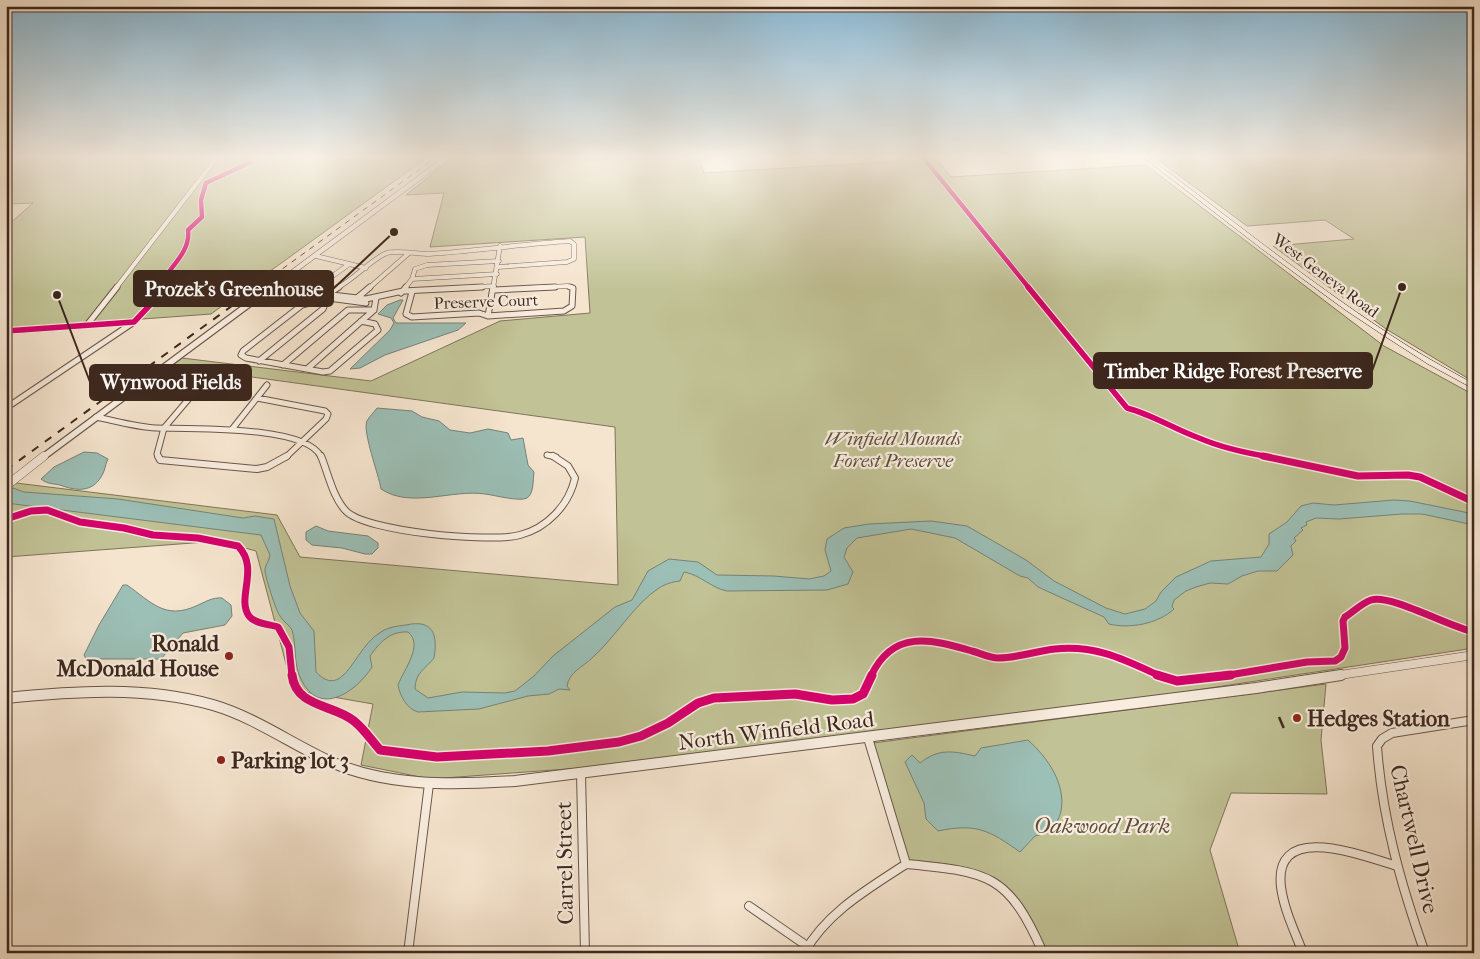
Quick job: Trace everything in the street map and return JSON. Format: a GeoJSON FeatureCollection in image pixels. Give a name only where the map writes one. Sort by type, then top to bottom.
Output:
{"type":"FeatureCollection","features":[{"type":"Feature","properties":{"kind":"main road","name":"West Geneva Road"},"geometry":{"type":"LineString","coordinates":[[1204,201],[1375,329],[1420,359],[1474,387]]}},
{"type":"Feature","properties":{"kind":"street"},"geometry":{"type":"LineString","coordinates":[[87,325],[183,201]]}},
{"type":"Feature","properties":{"kind":"street"},"geometry":{"type":"LineString","coordinates":[[6,486],[149,377],[389,201]]}},
{"type":"Feature","properties":{"kind":"street"},"geometry":{"type":"LineString","coordinates":[[361,321],[375,324],[378,330],[334,369],[323,372],[243,357],[242,353],[302,305],[318,301],[347,283],[387,253],[425,254],[488,250],[500,246],[570,241],[574,244],[574,259],[567,262],[498,266]]}},
{"type":"Feature","properties":{"kind":"street"},"geometry":{"type":"LineString","coordinates":[[488,316],[497,274],[500,246]]}},
{"type":"Feature","properties":{"kind":"street"},"geometry":{"type":"LineString","coordinates":[[357,298],[410,253]]}},
{"type":"Feature","properties":{"kind":"street"},"geometry":{"type":"LineString","coordinates":[[316,256],[366,268]]}},
{"type":"Feature","properties":{"kind":"street"},"geometry":{"type":"LineString","coordinates":[[267,292],[292,296],[326,295],[358,302],[392,298],[403,291],[412,279],[415,269],[427,265],[499,261]]}},
{"type":"Feature","properties":{"kind":"street"},"geometry":{"type":"LineString","coordinates":[[326,280],[348,265]]}},
{"type":"Feature","properties":{"kind":"street"},"geometry":{"type":"LineString","coordinates":[[412,279],[497,274]]}},
{"type":"Feature","properties":{"kind":"street","name":"Preserve Court"},"geometry":{"type":"LineString","coordinates":[[412,292],[406,314],[412,317],[479,313],[488,316],[564,311],[572,306],[574,288],[568,286],[494,288]]}},
{"type":"Feature","properties":{"kind":"street"},"geometry":{"type":"LineString","coordinates":[[272,288],[300,293],[376,300]]}},
{"type":"Feature","properties":{"kind":"street"},"geometry":{"type":"LineString","coordinates":[[403,291],[494,288]]}},
{"type":"Feature","properties":{"kind":"street"},"geometry":{"type":"LineString","coordinates":[[307,369],[374,310],[376,300]]}},
{"type":"Feature","properties":{"kind":"street"},"geometry":{"type":"LineString","coordinates":[[259,361],[323,309],[325,304],[318,301]]}},
{"type":"Feature","properties":{"kind":"street"},"geometry":{"type":"LineString","coordinates":[[284,365],[348,310],[374,310]]}},
{"type":"Feature","properties":{"kind":"street"},"geometry":{"type":"LineString","coordinates":[[6,331],[134,322],[6,408]]}},
{"type":"Feature","properties":{"kind":"street"},"geometry":{"type":"LineString","coordinates":[[149,377],[198,388],[164,428],[157,454],[160,460],[264,469],[276,464],[326,419],[328,414],[325,411],[257,398]]}},
{"type":"Feature","properties":{"kind":"street"},"geometry":{"type":"LineString","coordinates":[[233,428],[267,385]]}},
{"type":"Feature","properties":{"kind":"street"},"geometry":{"type":"LineString","coordinates":[[96,417],[146,427],[233,428],[301,442],[315,449],[320,454],[340,504],[347,513],[389,529],[493,539],[521,535],[554,517],[562,509],[574,488],[575,478],[560,460],[554,455],[548,455]]}},
{"type":"Feature","properties":{"kind":"street","name":"North Winfield Road"},"geometry":{"type":"LineString","coordinates":[[6,698],[116,691],[196,701],[249,718],[348,768],[429,784],[494,783],[868,738],[1322,679],[1474,655]]}},
{"type":"Feature","properties":{"kind":"street","name":"Chartwell Drive"},"geometry":{"type":"LineString","coordinates":[[1425,953],[1397,866],[1385,810],[1377,746],[1382,739],[1392,733],[1474,720]]}},
{"type":"Feature","properties":{"kind":"street"},"geometry":{"type":"LineString","coordinates":[[868,738],[906,864]]}},
{"type":"Feature","properties":{"kind":"street","name":"Carrel Street"},"geometry":{"type":"LineString","coordinates":[[581,773],[585,953]]}},
{"type":"Feature","properties":{"kind":"street"},"geometry":{"type":"LineString","coordinates":[[408,953],[429,784]]}},
{"type":"Feature","properties":{"kind":"street"},"geometry":{"type":"LineString","coordinates":[[1303,953],[1281,886],[1280,868],[1290,854],[1304,846],[1322,846],[1397,866]]}},
{"type":"Feature","properties":{"kind":"street"},"geometry":{"type":"LineString","coordinates":[[749,906],[805,949],[840,910],[906,864],[972,872],[997,883],[1023,909],[1043,953]]}},
{"type":"Feature","properties":{"kind":"green space"},"geometry":{"type":"Polygon","coordinates":[[[6,201],[367,201],[211,314],[6,329],[6,227],[33,203],[6,204],[6,201]]]}},
{"type":"Feature","properties":{"kind":"green space","name":"Winfield Mounds Forest Preserve"},"geometry":{"type":"Polygon","coordinates":[[[442,201],[1193,201],[1384,346],[1474,395],[1474,648],[1170,694],[581,768],[430,779],[361,765],[373,704],[293,690],[256,551],[219,541],[6,557],[6,492],[16,483],[277,515],[300,557],[618,585],[615,427],[172,366],[182,358],[371,381],[500,321],[590,313],[585,237],[430,247],[442,201]]]}},
{"type":"Feature","properties":{"kind":"green space"},"geometry":{"type":"Polygon","coordinates":[[[1213,201],[1474,201],[1474,382],[1386,329],[1273,246],[1354,239],[1325,220],[1247,226],[1213,201]]]}},
{"type":"Feature","properties":{"kind":"green space","name":"Oakwood Park"},"geometry":{"type":"Polygon","coordinates":[[[1326,684],[1321,740],[1327,794],[1231,793],[1210,850],[1240,953],[1046,953],[1024,906],[1011,891],[996,880],[959,866],[909,860],[873,743],[1326,684]]]}},
{"type":"Feature","properties":{"kind":"water"},"geometry":{"type":"Polygon","coordinates":[[[403,300],[393,318],[396,323],[466,323],[458,330],[385,355],[360,368],[350,369],[390,330],[394,323],[391,318],[378,314],[387,305],[403,300]]]}},
{"type":"Feature","properties":{"kind":"water"},"geometry":{"type":"Polygon","coordinates":[[[377,408],[412,411],[422,417],[439,421],[450,430],[470,433],[488,429],[508,433],[511,440],[523,438],[528,465],[534,472],[531,493],[524,499],[472,493],[405,498],[381,489],[366,426],[368,419],[377,408]]]}},
{"type":"Feature","properties":{"kind":"water"},"geometry":{"type":"Polygon","coordinates":[[[84,452],[97,453],[108,459],[102,475],[89,488],[74,489],[49,483],[41,479],[54,467],[84,452]]]}},
{"type":"Feature","properties":{"kind":"water"},"geometry":{"type":"Polygon","coordinates":[[[13,488],[24,492],[118,499],[243,518],[255,516],[274,519],[290,586],[300,613],[314,631],[316,672],[327,680],[336,680],[345,674],[369,642],[381,632],[396,626],[422,624],[432,630],[435,649],[434,658],[419,675],[415,689],[428,698],[462,692],[505,693],[515,691],[534,676],[553,656],[615,607],[632,600],[648,571],[669,559],[698,562],[717,575],[809,579],[824,576],[831,571],[825,550],[827,539],[844,528],[869,524],[931,521],[967,526],[1026,560],[1054,581],[1106,608],[1125,614],[1145,609],[1156,601],[1161,592],[1176,577],[1211,561],[1261,557],[1269,544],[1269,534],[1287,522],[1301,506],[1313,503],[1334,505],[1394,500],[1410,501],[1474,514],[1474,525],[1422,514],[1339,519],[1316,518],[1306,522],[1307,525],[1301,528],[1303,530],[1294,538],[1296,541],[1291,546],[1293,555],[1277,571],[1258,571],[1242,576],[1228,584],[1210,583],[1196,587],[1186,591],[1174,600],[1172,607],[1174,609],[1160,618],[1152,622],[1125,626],[1109,624],[1104,617],[1038,587],[1028,578],[1020,576],[955,538],[911,529],[857,538],[847,548],[844,557],[853,572],[848,584],[827,590],[727,591],[684,572],[680,581],[669,583],[659,588],[641,603],[609,641],[573,673],[567,686],[570,690],[559,689],[549,694],[528,696],[479,709],[418,712],[405,702],[398,685],[413,650],[414,644],[408,632],[396,633],[386,638],[370,656],[372,667],[357,685],[347,692],[327,699],[317,697],[309,691],[299,673],[292,630],[278,613],[268,585],[265,569],[270,555],[261,535],[6,503],[6,493],[13,488]]]}},
{"type":"Feature","properties":{"kind":"water"},"geometry":{"type":"Polygon","coordinates":[[[316,526],[328,531],[368,536],[378,543],[378,548],[372,554],[365,554],[342,548],[312,545],[306,540],[306,532],[316,526]]]}},
{"type":"Feature","properties":{"kind":"water"},"geometry":{"type":"Polygon","coordinates":[[[123,585],[127,585],[151,603],[167,610],[185,610],[212,599],[222,598],[231,605],[232,616],[225,625],[183,633],[161,659],[86,659],[84,655],[99,625],[123,585]]]}},
{"type":"Feature","properties":{"kind":"water"},"geometry":{"type":"Polygon","coordinates":[[[1028,740],[1049,763],[1061,791],[1060,814],[1051,832],[1035,836],[1020,852],[999,838],[982,830],[962,828],[938,831],[926,819],[924,803],[905,762],[912,755],[920,763],[934,755],[946,752],[975,756],[981,748],[1028,740]]]}},
{"type":"Feature","properties":{"kind":"railway"},"geometry":{"type":"LineString","coordinates":[[256,288],[376,201]]}},
{"type":"Feature","properties":{"kind":"railway"},"geometry":{"type":"LineString","coordinates":[[6,470],[258,287]]}},
{"type":"Feature","properties":{"kind":"railway"},"geometry":{"type":"LineString","coordinates":[[1279,717],[1285,731]]}},
{"type":"Feature","properties":{"kind":"cycle path"},"geometry":{"type":"LineString","coordinates":[[6,331],[134,322],[150,305],[162,280],[186,248],[189,239],[188,230],[202,217],[201,201]]}},
{"type":"Feature","properties":{"kind":"cycle path"},"geometry":{"type":"LineString","coordinates":[[958,201],[1127,408],[1151,415],[1198,438],[1239,452],[1304,463],[1358,476],[1408,475],[1420,477],[1474,502]]}},
{"type":"Feature","properties":{"kind":"cycle path"},"geometry":{"type":"LineString","coordinates":[[6,519],[31,511],[47,510],[80,522],[124,528],[153,535],[198,538],[238,546],[248,560],[246,604],[249,616],[257,622],[278,627],[289,647],[293,683],[300,694],[314,704],[353,720],[380,750],[437,757],[548,751],[619,742],[641,736],[668,723],[698,703],[714,698],[795,694],[832,700],[853,699],[863,694],[874,670],[887,651],[903,644],[923,641],[941,642],[997,658],[1055,649],[1087,648],[1116,656],[1163,678],[1177,681],[1214,678],[1307,662],[1335,661],[1341,657],[1345,648],[1343,621],[1345,617],[1371,600],[1394,602],[1461,630],[1474,632]]}},
{"type":"Feature","properties":{"kind":"place","name":"Prozek's Greenhouse"},"geometry":{"type":"Point","coordinates":[394,232]}},
{"type":"Feature","properties":{"kind":"place","name":"Timber Ridge Forest Preserve"},"geometry":{"type":"Point","coordinates":[1402,287]}},
{"type":"Feature","properties":{"kind":"place","name":"Wynwood Fields"},"geometry":{"type":"Point","coordinates":[57,295]}},
{"type":"Feature","properties":{"kind":"place","name":"Ronald McDonald House"},"geometry":{"type":"Point","coordinates":[229,656]}},
{"type":"Feature","properties":{"kind":"place","name":"Hedges Station"},"geometry":{"type":"Point","coordinates":[1297,718]}},
{"type":"Feature","properties":{"kind":"place","name":"Parking lot 3"},"geometry":{"type":"Point","coordinates":[221,760]}}]}
